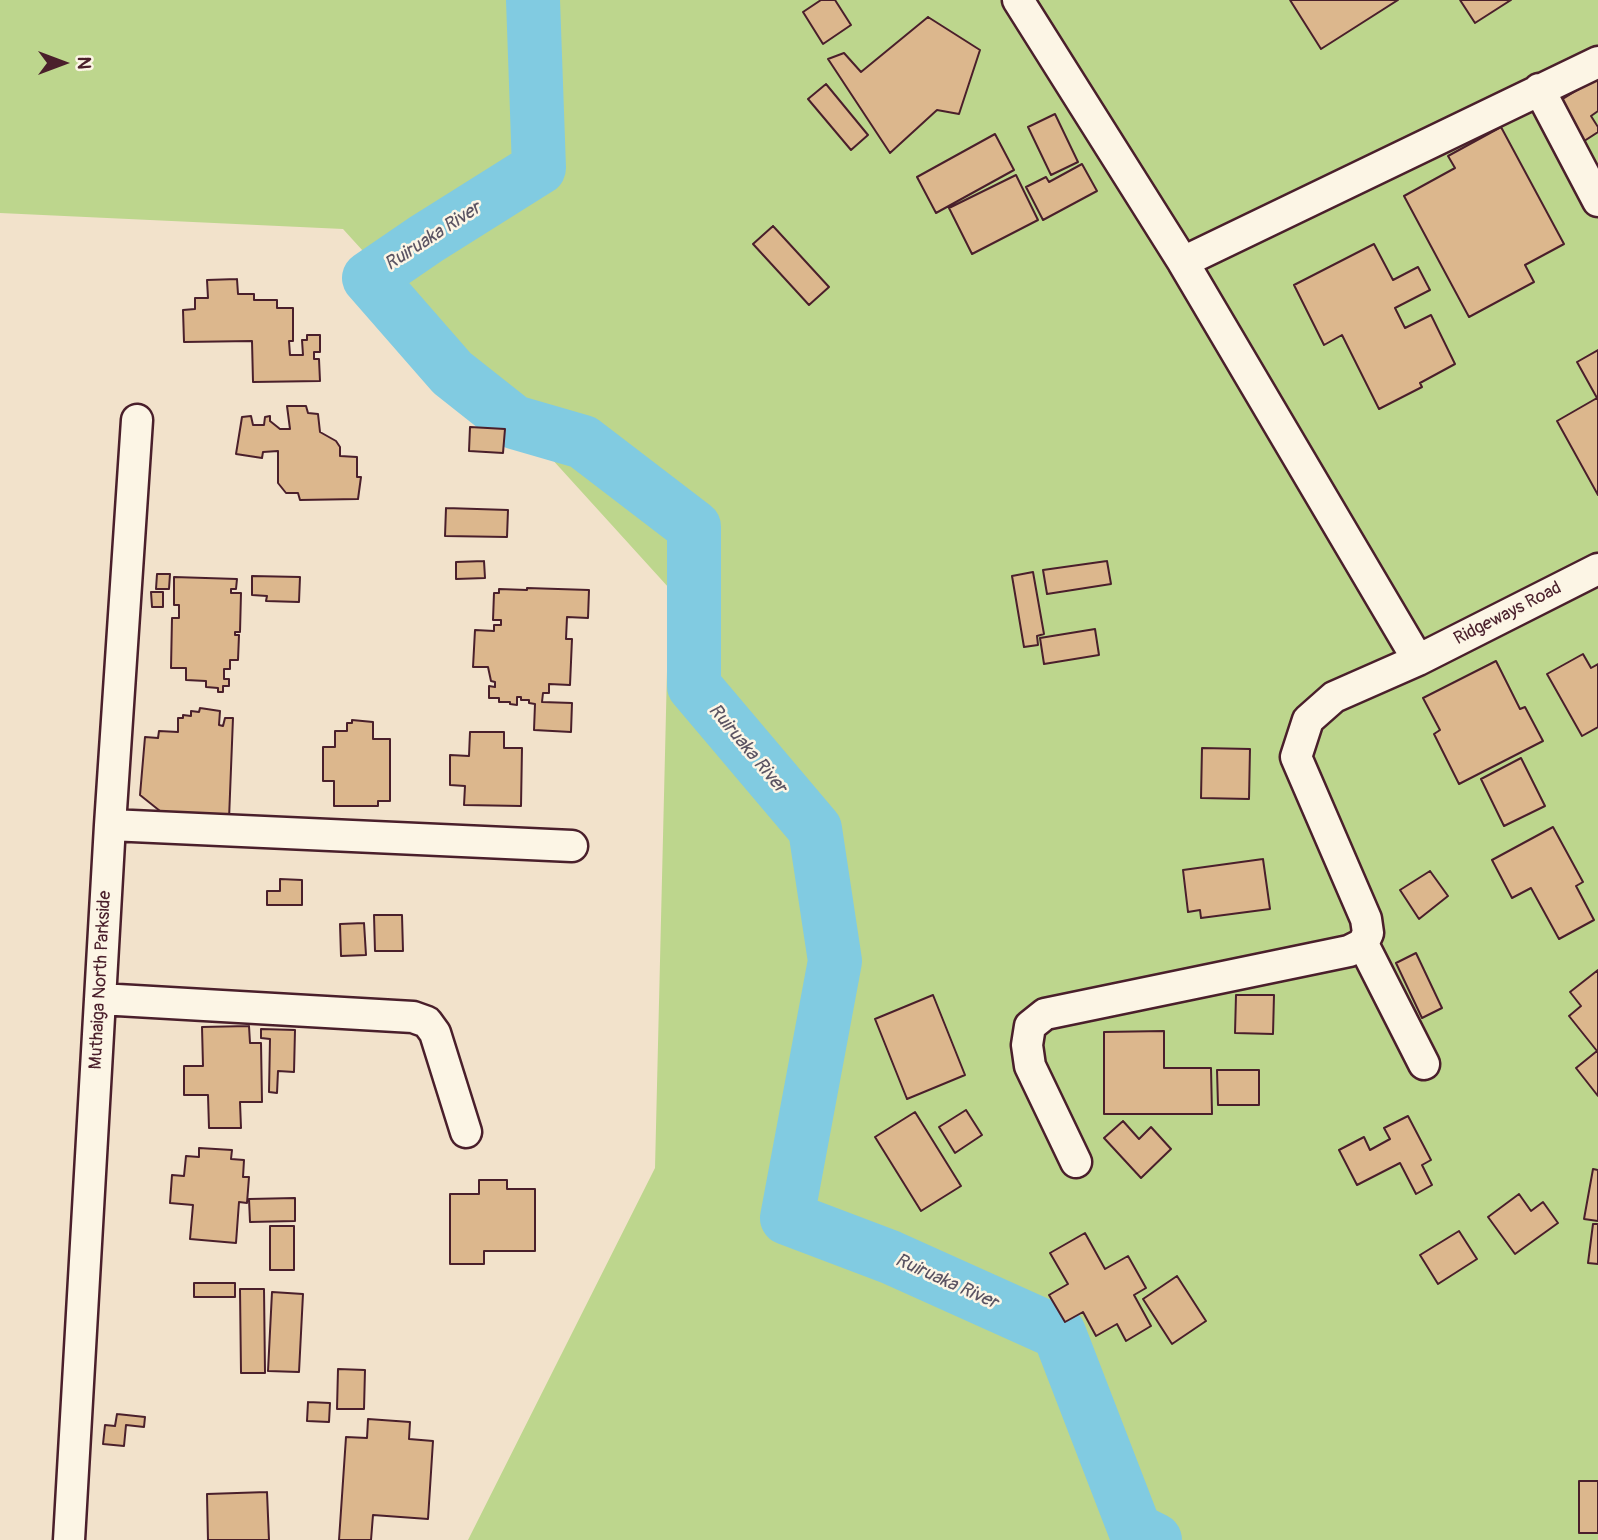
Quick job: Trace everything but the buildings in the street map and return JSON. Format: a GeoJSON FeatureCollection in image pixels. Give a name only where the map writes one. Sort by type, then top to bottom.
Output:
{"type":"FeatureCollection","features":[{"type":"Feature","properties":{"kind":"street"},"geometry":{"type":"LineString","coordinates":[[1018,0],[1183,262],[1418,660]]}},
{"type":"Feature","properties":{"kind":"street"},"geometry":{"type":"LineString","coordinates":[[1183,262],[1598,61]]}},
{"type":"Feature","properties":{"kind":"street"},"geometry":{"type":"LineString","coordinates":[[1539,89],[1598,201]]}},
{"type":"Feature","properties":{"kind":"street","name":"Muthaiga North Parkside"},"geometry":{"type":"LineString","coordinates":[[69,1540],[110,825],[137,420]]}},
{"type":"Feature","properties":{"kind":"street","name":"Ridgeways Road"},"geometry":{"type":"LineString","coordinates":[[1363,944],[1368,933],[1366,919],[1296,757],[1308,720],[1334,697],[1418,660],[1598,569]]}},
{"type":"Feature","properties":{"kind":"street"},"geometry":{"type":"LineString","coordinates":[[110,825],[572,846]]}},
{"type":"Feature","properties":{"kind":"street"},"geometry":{"type":"LineString","coordinates":[[1076,1162],[1030,1066],[1027,1045],[1030,1026],[1045,1014],[1349,951],[1363,944],[1424,1064]]}},
{"type":"Feature","properties":{"kind":"street"},"geometry":{"type":"LineString","coordinates":[[100,999],[413,1017],[427,1022],[435,1033],[466,1132]]}},
{"type":"Feature","properties":{"kind":"green space"},"geometry":{"type":"Polygon","coordinates":[[[0,0],[1598,0],[1598,1540],[468,1540],[655,1168],[669,588],[343,229],[0,213],[0,0]]]}},
{"type":"Feature","properties":{"kind":"waterway","name":"Ruiruaka River"},"geometry":{"type":"LineString","coordinates":[[533,0],[539,168],[369,278],[452,373],[514,422],[583,442],[694,527],[694,686],[815,829],[835,961],[787,1218],[890,1257],[1059,1333],[1135,1530],[1155,1540]]}}]}
